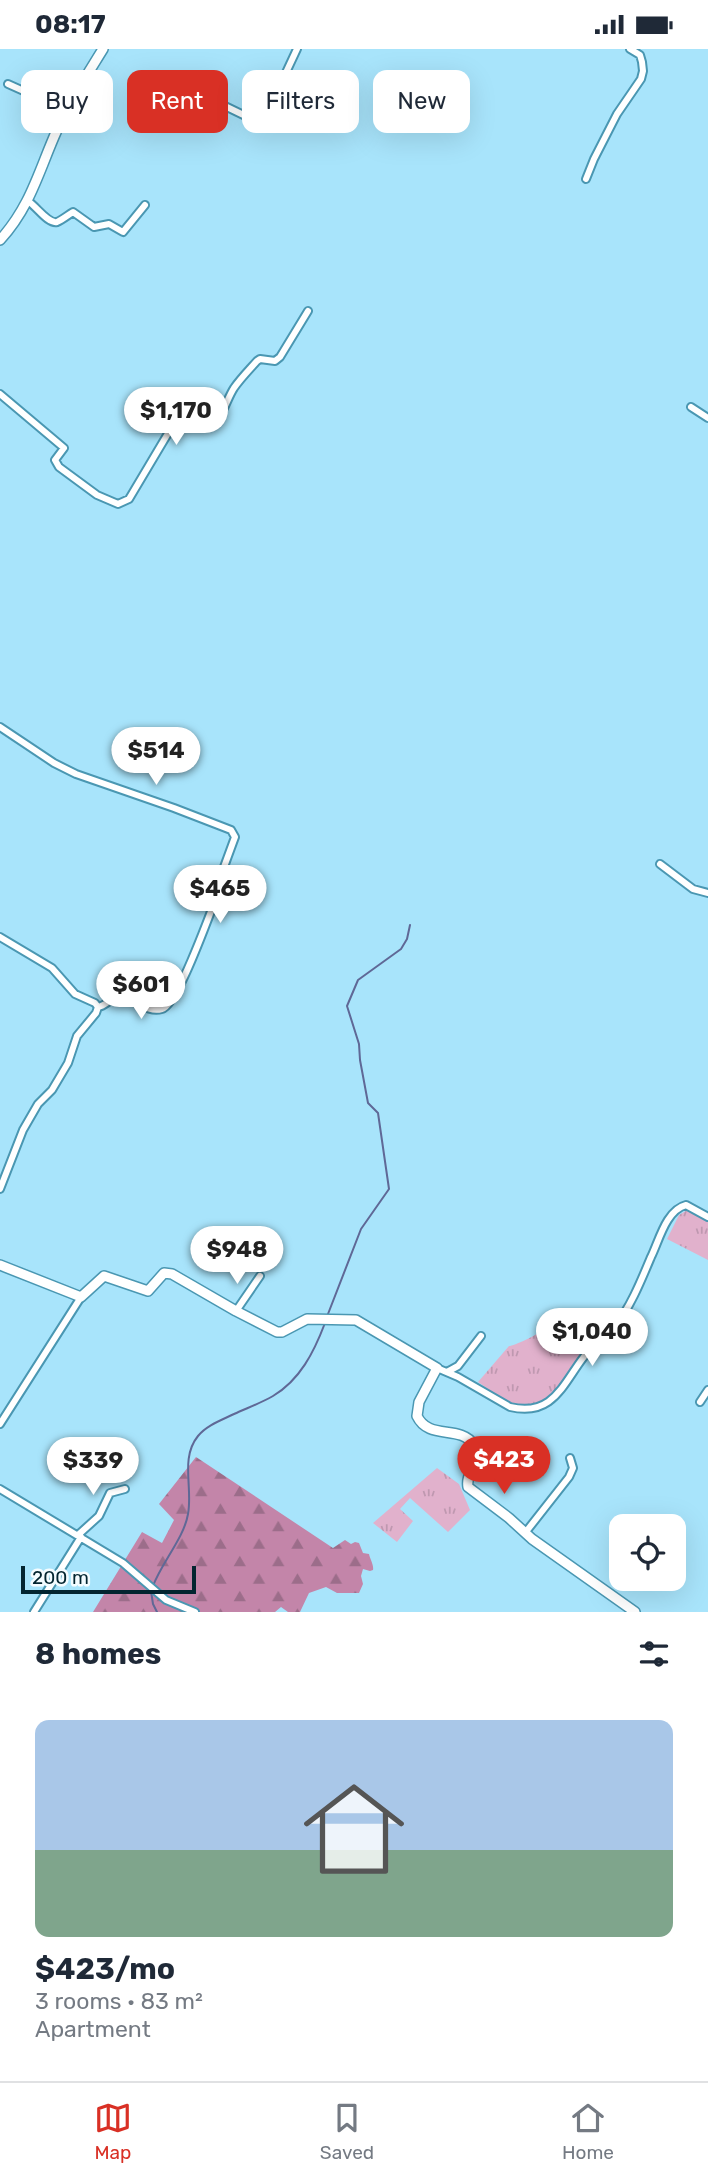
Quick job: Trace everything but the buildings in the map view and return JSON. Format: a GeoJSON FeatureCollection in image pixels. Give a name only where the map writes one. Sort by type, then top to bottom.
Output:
{"type":"FeatureCollection","features":[{"type":"Feature","properties":{"kind":"street"},"geometry":{"type":"LineString","coordinates":[[90,70],[103,49]]}},
{"type":"Feature","properties":{"kind":"street"},"geometry":{"type":"LineString","coordinates":[[228,107],[262,124],[297,49]]}},
{"type":"Feature","properties":{"kind":"street"},"geometry":{"type":"LineString","coordinates":[[586,179],[617,114],[641,79],[640,55],[630,49]]}},
{"type":"Feature","properties":{"kind":"street"},"geometry":{"type":"LineString","coordinates":[[8,84],[21,90]]}},
{"type":"Feature","properties":{"kind":"street"},"geometry":{"type":"LineString","coordinates":[[0,240],[16,222],[28,201],[56,133]]}},
{"type":"Feature","properties":{"kind":"street"},"geometry":{"type":"LineString","coordinates":[[28,201],[38,208],[48,221],[56,222],[73,212],[94,227],[109,224],[123,232],[145,205]]}},
{"type":"Feature","properties":{"kind":"street"},"geometry":{"type":"LineString","coordinates":[[0,394],[64,448],[55,460],[59,467],[97,495],[118,504],[129,499],[176,420],[180,418],[204,428],[211,426],[222,413],[236,386],[257,361],[275,361],[280,357],[308,311]]}},
{"type":"Feature","properties":{"kind":"street"},"geometry":{"type":"LineString","coordinates":[[691,407],[708,418]]}},
{"type":"Feature","properties":{"kind":"street"},"geometry":{"type":"LineString","coordinates":[[0,727],[54,763],[76,774],[231,830],[235,837],[217,886],[217,896],[191,963],[169,1006],[164,1009],[148,1009],[120,996],[106,1006],[98,1007]]}},
{"type":"Feature","properties":{"kind":"street"},"geometry":{"type":"LineString","coordinates":[[660,864],[693,889],[708,893]]}},
{"type":"Feature","properties":{"kind":"street"},"geometry":{"type":"LineString","coordinates":[[0,937],[52,968],[75,995],[95,1003],[98,1007]]}},
{"type":"Feature","properties":{"kind":"street"},"geometry":{"type":"LineString","coordinates":[[0,1189],[23,1130],[38,1104],[52,1090],[68,1063],[77,1036],[98,1007]]}},
{"type":"Feature","properties":{"kind":"street"},"geometry":{"type":"LineString","coordinates":[[0,1424],[81,1297],[104,1276],[148,1291],[164,1273],[172,1274],[277,1332],[314,1318],[356,1320],[510,1407],[535,1408],[548,1403],[559,1393],[587,1352],[617,1325],[660,1235],[673,1214],[686,1205],[708,1217]]}},
{"type":"Feature","properties":{"kind":"street"},"geometry":{"type":"LineString","coordinates":[[0,1265],[81,1297]]}},
{"type":"Feature","properties":{"kind":"street"},"geometry":{"type":"LineString","coordinates":[[236,1311],[260,1276]]}},
{"type":"Feature","properties":{"kind":"street"},"geometry":{"type":"LineString","coordinates":[[481,1336],[458,1366],[442,1370],[419,1402],[417,1409],[420,1421],[425,1427],[439,1433],[462,1435],[469,1440],[476,1448],[477,1456],[467,1480],[468,1487],[525,1533],[635,1612]]}},
{"type":"Feature","properties":{"kind":"street"},"geometry":{"type":"LineString","coordinates":[[700,1402],[708,1389]]}},
{"type":"Feature","properties":{"kind":"street"},"geometry":{"type":"LineString","coordinates":[[525,1533],[569,1478],[573,1468],[570,1458]]}},
{"type":"Feature","properties":{"kind":"street"},"geometry":{"type":"LineString","coordinates":[[0,1489],[124,1563],[158,1595],[195,1612]]}},
{"type":"Feature","properties":{"kind":"street"},"geometry":{"type":"LineString","coordinates":[[34,1612],[80,1536],[99,1516],[110,1493],[125,1489]]}},
{"type":"Feature","properties":{"kind":"green space"},"geometry":{"type":"Polygon","coordinates":[[[689,1209],[708,1219],[708,1260],[667,1239],[679,1215],[689,1209]]]}},
{"type":"Feature","properties":{"kind":"green space"},"geometry":{"type":"Polygon","coordinates":[[[561,1308],[602,1334],[577,1371],[554,1394],[529,1406],[515,1405],[478,1382],[509,1346],[539,1333],[561,1308]]]}},
{"type":"Feature","properties":{"kind":"green space"},"geometry":{"type":"Polygon","coordinates":[[[196,1457],[333,1548],[345,1540],[351,1544],[359,1543],[363,1553],[369,1554],[373,1570],[363,1569],[363,1584],[359,1593],[337,1593],[326,1587],[309,1593],[300,1612],[288,1612],[281,1607],[275,1612],[93,1612],[142,1532],[162,1543],[174,1520],[159,1504],[196,1457]]]}},
{"type":"Feature","properties":{"kind":"green space"},"geometry":{"type":"Polygon","coordinates":[[[437,1468],[459,1484],[470,1510],[448,1532],[410,1498],[400,1509],[413,1521],[397,1542],[373,1523],[437,1468]]]}},
{"type":"Feature","properties":{"kind":"waterway"},"geometry":{"type":"LineString","coordinates":[[328,1314],[361,1229],[389,1189],[378,1113],[368,1103],[359,1044],[347,1006],[358,980],[401,949],[407,939],[410,925]]}},
{"type":"Feature","properties":{"kind":"waterway"},"geometry":{"type":"LineString","coordinates":[[153,1586],[186,1523],[189,1504],[188,1463],[198,1436],[215,1423],[273,1396],[291,1382],[305,1364],[325,1323]]}},
{"type":"Feature","properties":{"kind":"waterway"},"geometry":{"type":"LineString","coordinates":[[151,1591],[157,1612]]}}]}
